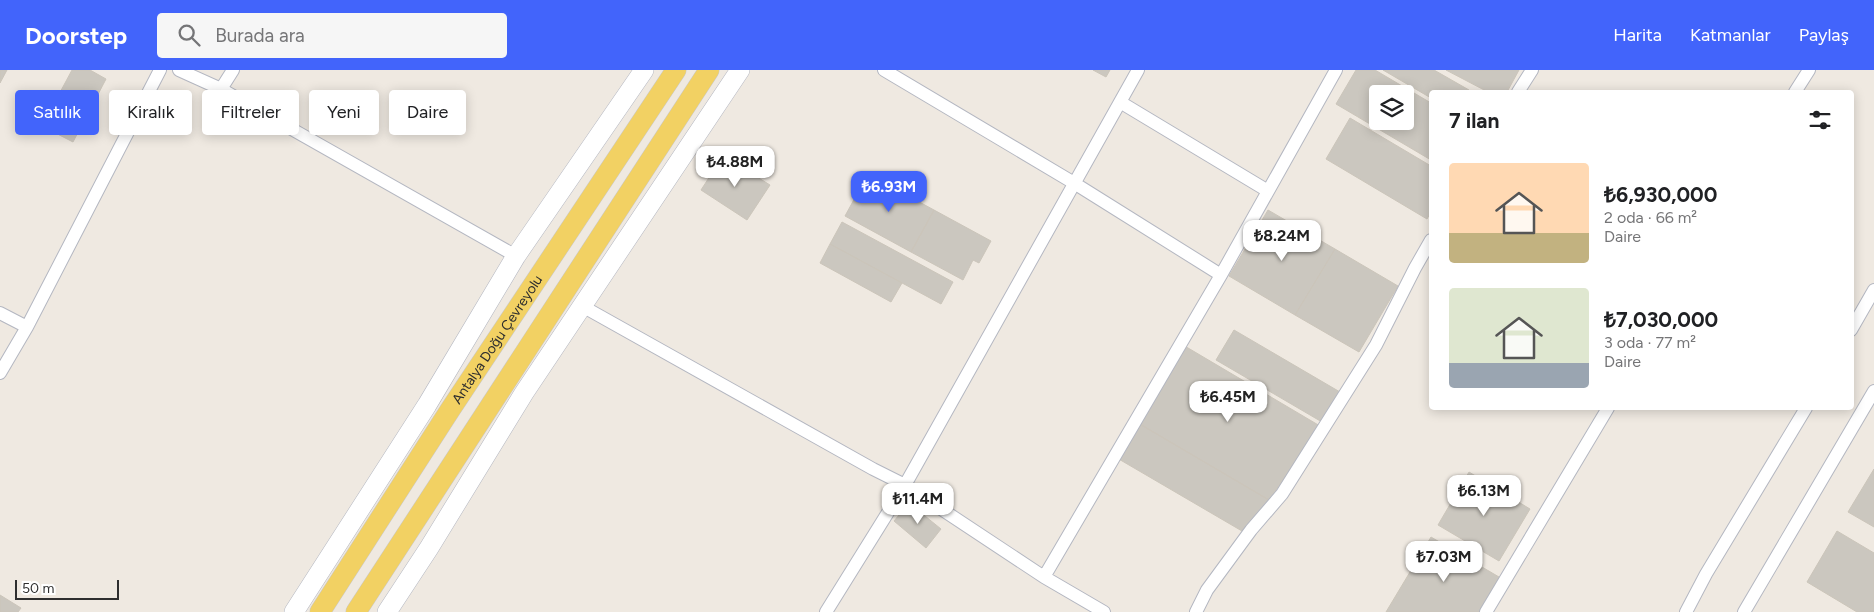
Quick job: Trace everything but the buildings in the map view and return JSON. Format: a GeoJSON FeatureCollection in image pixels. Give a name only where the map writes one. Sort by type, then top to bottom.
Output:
{"type":"FeatureCollection","features":[{"type":"Feature","properties":{"kind":"main road","name":"Antalya Doğu Çevreyolu"},"geometry":{"type":"LineString","coordinates":[[320,612],[450,410],[676,70]]}},
{"type":"Feature","properties":{"kind":"main road"},"geometry":{"type":"LineString","coordinates":[[356,612],[709,70]]}},
{"type":"Feature","properties":{"kind":"street"},"geometry":{"type":"LineString","coordinates":[[0,373],[27,327],[160,70]]}},
{"type":"Feature","properties":{"kind":"street"},"geometry":{"type":"LineString","coordinates":[[179,70],[221,89],[516,256]]}},
{"type":"Feature","properties":{"kind":"street"},"geometry":{"type":"LineString","coordinates":[[221,89],[233,70]]}},
{"type":"Feature","properties":{"kind":"street"},"geometry":{"type":"LineString","coordinates":[[294,612],[427,404],[516,256],[644,70]]}},
{"type":"Feature","properties":{"kind":"street"},"geometry":{"type":"LineString","coordinates":[[387,612],[429,548],[524,393],[740,70]]}},
{"type":"Feature","properties":{"kind":"street"},"geometry":{"type":"LineString","coordinates":[[884,70],[1074,182],[1221,275]]}},
{"type":"Feature","properties":{"kind":"street"},"geometry":{"type":"LineString","coordinates":[[826,612],[905,485],[1138,70]]}},
{"type":"Feature","properties":{"kind":"street"},"geometry":{"type":"LineString","coordinates":[[1044,577],[1221,275],[1336,70]]}},
{"type":"Feature","properties":{"kind":"street"},"geometry":{"type":"LineString","coordinates":[[1519,90],[1532,70]]}},
{"type":"Feature","properties":{"kind":"street"},"geometry":{"type":"LineString","coordinates":[[1796,90],[1809,70]]}},
{"type":"Feature","properties":{"kind":"street"},"geometry":{"type":"LineString","coordinates":[[1120,102],[1268,191]]}},
{"type":"Feature","properties":{"kind":"street"},"geometry":{"type":"LineString","coordinates":[[1196,612],[1207,590],[1251,530],[1282,494],[1376,345],[1429,244]]}},
{"type":"Feature","properties":{"kind":"street"},"geometry":{"type":"LineString","coordinates":[[1854,325],[1874,290]]}},
{"type":"Feature","properties":{"kind":"street"},"geometry":{"type":"LineString","coordinates":[[582,306],[864,464],[905,485],[1044,577],[1104,612]]}},
{"type":"Feature","properties":{"kind":"street"},"geometry":{"type":"LineString","coordinates":[[0,313],[27,327]]}},
{"type":"Feature","properties":{"kind":"street"},"geometry":{"type":"LineString","coordinates":[[1744,612],[1874,391]]}},
{"type":"Feature","properties":{"kind":"street"},"geometry":{"type":"LineString","coordinates":[[1486,612],[1607,410]]}},
{"type":"Feature","properties":{"kind":"street"},"geometry":{"type":"LineString","coordinates":[[1686,612],[1706,574],[1805,410]]}}]}
